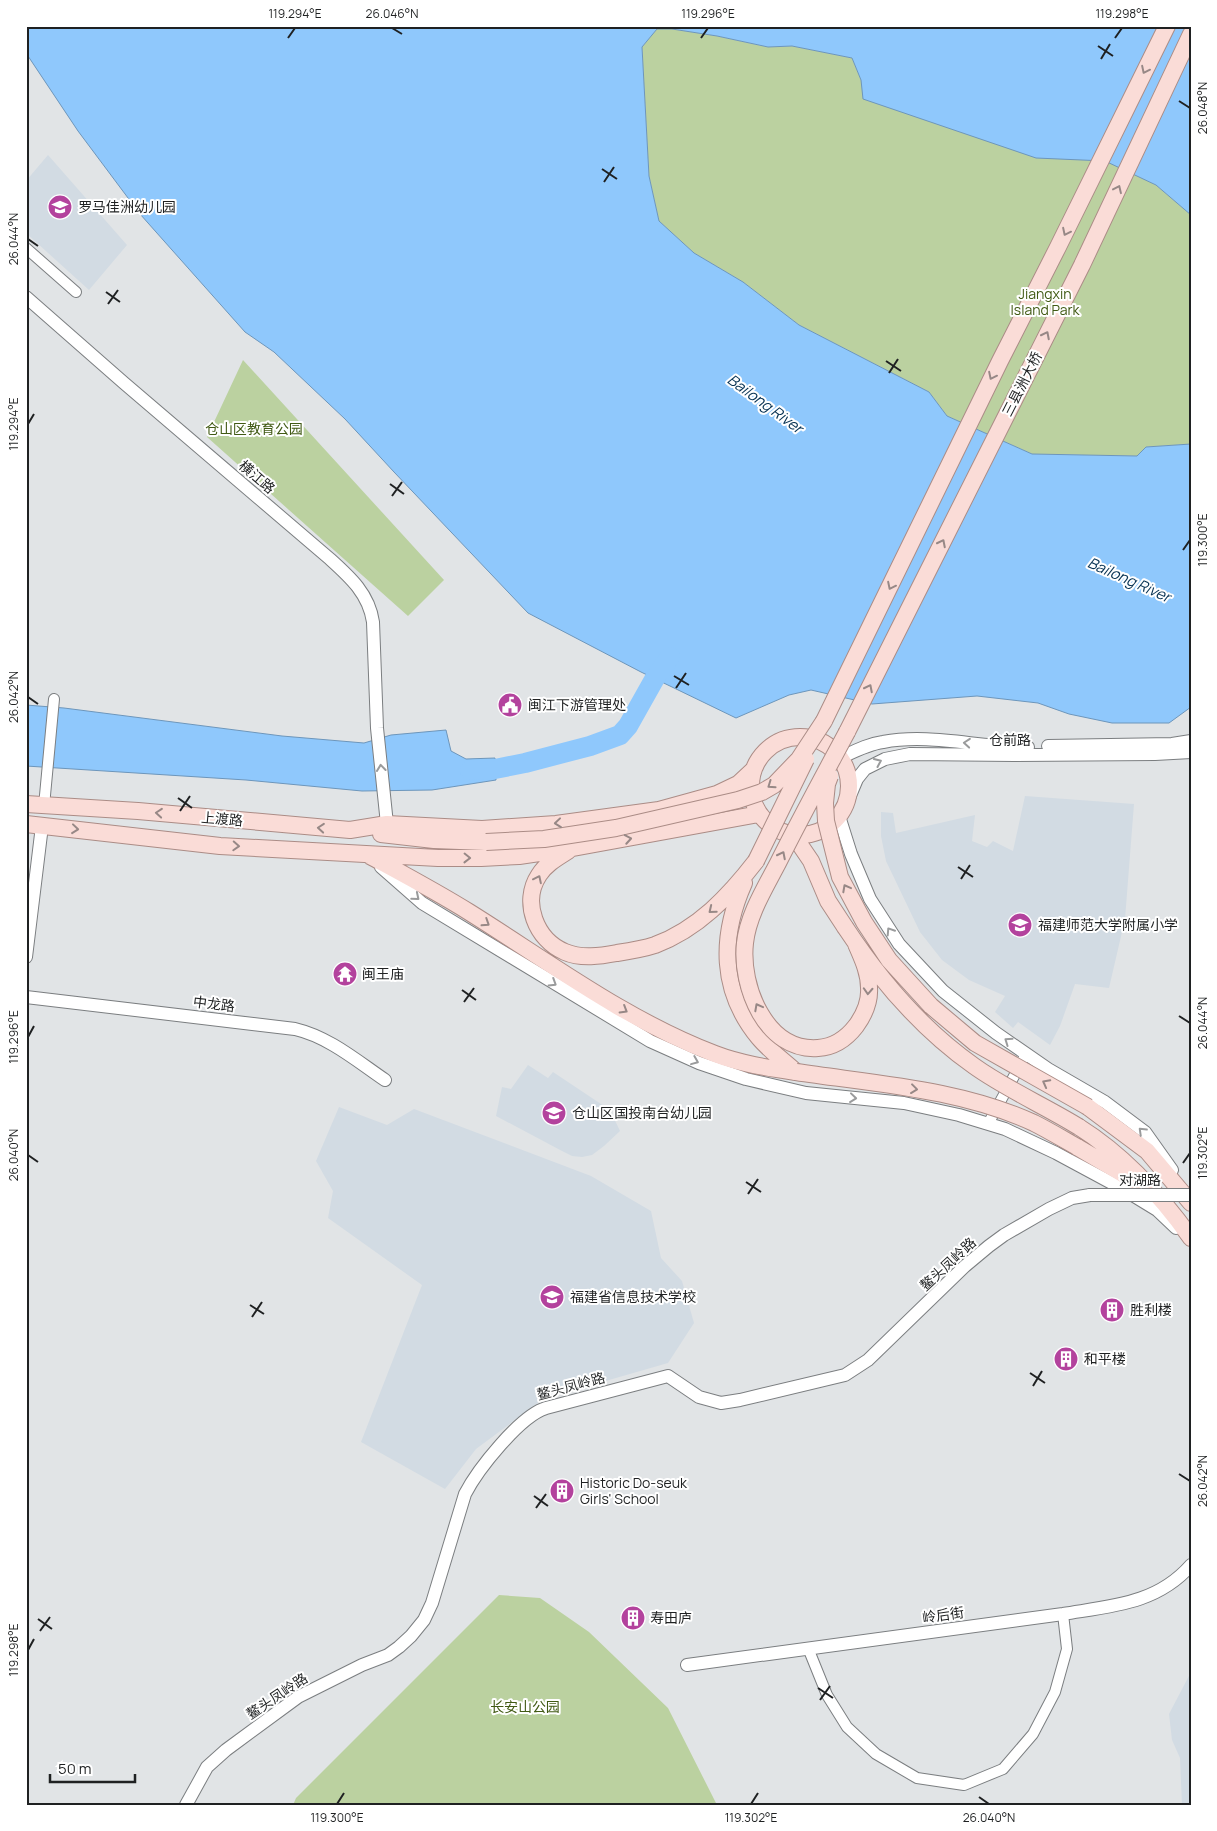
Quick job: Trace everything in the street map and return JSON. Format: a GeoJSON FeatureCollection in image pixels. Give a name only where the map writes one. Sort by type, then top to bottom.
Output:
{"type":"FeatureCollection","features":[{"type":"Feature","properties":{"kind":"main road"},"geometry":{"type":"LineString","coordinates":[[796,1072],[760,1039],[739,1009],[731,988],[727,955],[729,928],[743,885],[1167,26]]}},
{"type":"Feature","properties":{"kind":"main road","name":"三县洲大桥"},"geometry":{"type":"LineString","coordinates":[[847,732],[1082,265],[1191,34]]}},
{"type":"Feature","properties":{"kind":"main road"},"geometry":{"type":"LineString","coordinates":[[350,830],[434,840],[486,842],[544,839],[616,828],[738,800],[754,795],[774,785],[799,759],[824,722]]}},
{"type":"Feature","properties":{"kind":"main road"},"geometry":{"type":"LineString","coordinates":[[802,835],[837,902],[856,944],[867,972],[870,989],[866,1007],[851,1032],[841,1041],[825,1048],[813,1049],[797,1047],[784,1040],[763,1018],[747,982],[744,962],[745,942],[748,926],[771,876],[847,732]]}},
{"type":"Feature","properties":{"kind":"main road"},"geometry":{"type":"LineString","coordinates":[[847,732],[827,784],[826,822],[840,877],[864,922],[890,960],[932,1006],[975,1043],[1083,1118],[1099,1139],[1129,1165],[1191,1238]]}},
{"type":"Feature","properties":{"kind":"main road"},"geometry":{"type":"LineString","coordinates":[[800,737],[816,739],[830,746],[840,758],[848,774],[850,786],[848,798],[839,816],[830,827],[802,835],[781,832],[759,814],[752,800],[750,785],[753,770],[760,756],[771,746],[785,739],[800,737]]}},
{"type":"Feature","properties":{"kind":"main road","name":"上渡路"},"geometry":{"type":"LineString","coordinates":[[26,804],[138,811],[350,830],[386,816],[482,829],[556,824],[659,810],[717,794],[738,784],[753,770]]}},
{"type":"Feature","properties":{"kind":"main road","name":"上渡路"},"geometry":{"type":"LineString","coordinates":[[34,825],[220,846],[481,858],[519,856],[573,848],[759,814]]}},
{"type":"Feature","properties":{"kind":"main road"},"geometry":{"type":"LineString","coordinates":[[573,848],[547,865],[538,877],[532,894],[531,908],[536,924],[548,941],[565,952],[582,956],[603,956],[655,945],[686,929],[721,903],[736,888],[756,861]]}},
{"type":"Feature","properties":{"kind":"main road"},"geometry":{"type":"LineString","coordinates":[[365,854],[445,898],[560,971],[669,1035],[717,1055],[758,1066],[923,1090],[978,1102],[1034,1123],[1153,1192]]}},
{"type":"Feature","properties":{"kind":"main road"},"geometry":{"type":"LineString","coordinates":[[848,926],[919,1008],[950,1037],[987,1064],[1083,1118]]}},
{"type":"Feature","properties":{"kind":"main road"},"geometry":{"type":"LineString","coordinates":[[856,944],[904,1004],[974,1066],[1147,1150],[1191,1201]]}},
{"type":"Feature","properties":{"kind":"street"},"geometry":{"type":"LineString","coordinates":[[26,248],[76,292]]}},
{"type":"Feature","properties":{"kind":"street","name":"横江路"},"geometry":{"type":"LineString","coordinates":[[26,297],[124,384],[330,559],[356,585],[366,599],[371,609],[373,622],[377,728],[386,816]]}},
{"type":"Feature","properties":{"kind":"street"},"geometry":{"type":"LineString","coordinates":[[44,806],[54,699]]}},
{"type":"Feature","properties":{"kind":"street","name":"仓前路"},"geometry":{"type":"LineString","coordinates":[[840,758],[866,746],[896,740],[927,740],[1018,747],[1172,744],[1191,741]]}},
{"type":"Feature","properties":{"kind":"street","name":"仓前路"},"geometry":{"type":"LineString","coordinates":[[848,798],[857,779],[865,769],[875,762],[910,754],[1015,755],[1191,752]]}},
{"type":"Feature","properties":{"kind":"street"},"geometry":{"type":"LineString","coordinates":[[839,816],[851,854],[870,899],[898,944],[943,992],[996,1033],[1048,1069],[1105,1102],[1145,1132],[1191,1201]]}},
{"type":"Feature","properties":{"kind":"street"},"geometry":{"type":"LineString","coordinates":[[26,957],[34,825]]}},
{"type":"Feature","properties":{"kind":"street"},"geometry":{"type":"LineString","coordinates":[[365,854],[422,902],[650,1041],[699,1063],[746,1079],[806,1093],[904,1103],[959,1115],[1005,1129],[1056,1153],[1121,1188],[1157,1210],[1191,1242]]}},
{"type":"Feature","properties":{"kind":"street","name":"中龙路"},"geometry":{"type":"LineString","coordinates":[[26,997],[278,1026],[303,1031],[326,1040],[385,1080]]}},
{"type":"Feature","properties":{"kind":"street"},"geometry":{"type":"LineString","coordinates":[[988,1124],[1026,1054]]}},
{"type":"Feature","properties":{"kind":"street","name":"对湖路"},"geometry":{"type":"LineString","coordinates":[[1090,1195],[1184,1192]]}},
{"type":"Feature","properties":{"kind":"street","name":"鳌头凤岭路"},"geometry":{"type":"LineString","coordinates":[[186,1805],[207,1767],[226,1750],[298,1697],[362,1665],[388,1655],[400,1648],[412,1636],[424,1620],[432,1603],[465,1494],[485,1463],[533,1413],[668,1376],[699,1397],[721,1403],[750,1398],[845,1375],[868,1360],[964,1266],[989,1246],[1055,1206],[1072,1198],[1090,1195]]}},
{"type":"Feature","properties":{"kind":"street","name":"岭后街"},"geometry":{"type":"LineString","coordinates":[[687,1665],[1117,1605],[1147,1596],[1169,1585],[1191,1565]]}},
{"type":"Feature","properties":{"kind":"street"},"geometry":{"type":"LineString","coordinates":[[808,1648],[827,1695],[847,1727],[876,1754],[917,1778],[964,1785],[1003,1769],[1033,1734],[1055,1692],[1067,1649],[1063,1614]]}},
{"type":"Feature","properties":{"kind":"shaded area","name":"罗马佳洲幼儿园"},"geometry":{"type":"Polygon","coordinates":[[[48,155],[127,245],[89,290],[26,233],[26,181],[48,155]]]}},
{"type":"Feature","properties":{"kind":"shaded area","name":"福建师范大学附属小学"},"geometry":{"type":"Polygon","coordinates":[[[1025,796],[1134,804],[1125,919],[1109,988],[1075,984],[1060,1026],[1050,1045],[1018,1022],[1013,1028],[995,1012],[1005,996],[969,980],[942,960],[920,932],[886,861],[881,836],[881,812],[893,813],[896,833],[975,815],[972,841],[987,847],[993,841],[1013,851],[1025,796]]]}},
{"type":"Feature","properties":{"kind":"shaded area","name":"仓山区国投南台幼儿园"},"geometry":{"type":"Polygon","coordinates":[[[528,1065],[548,1078],[553,1072],[610,1110],[620,1131],[592,1155],[572,1156],[496,1116],[502,1087],[511,1089],[528,1065]]]}},
{"type":"Feature","properties":{"kind":"shaded area","name":"福建省信息技术学校"},"geometry":{"type":"Polygon","coordinates":[[[339,1107],[387,1125],[414,1109],[591,1176],[651,1211],[661,1258],[682,1281],[694,1323],[668,1363],[543,1399],[476,1449],[445,1489],[361,1442],[422,1285],[328,1218],[333,1191],[316,1161],[339,1107]]]}},
{"type":"Feature","properties":{"kind":"shaded area"},"geometry":{"type":"Polygon","coordinates":[[[1191,1672],[1191,1805],[1182,1805],[1180,1758],[1172,1740],[1169,1714],[1191,1672]]]}},
{"type":"Feature","properties":{"kind":"green space","name":"Jiangxin Island Park"},"geometry":{"type":"Polygon","coordinates":[[[657,29],[672,29],[717,36],[768,47],[792,46],[852,58],[861,80],[1105,160],[1156,185],[1191,215],[1191,444],[1146,447],[1137,456],[1032,454],[947,416],[929,392],[799,325],[743,282],[694,253],[659,221],[649,176],[642,47],[657,29]]]}},
{"type":"Feature","properties":{"kind":"green space","name":"仓山区教育公园"},"geometry":{"type":"Polygon","coordinates":[[[243,360],[444,580],[408,616],[207,437],[243,360]]]}},
{"type":"Feature","properties":{"kind":"green space","name":"长安山公园"},"geometry":{"type":"Polygon","coordinates":[[[499,1595],[540,1598],[589,1632],[668,1708],[717,1805],[293,1805],[296,1798],[499,1595]]]}},
{"type":"Feature","properties":{"kind":"water","name":"Bailong River"},"geometry":{"type":"Polygon","coordinates":[[[26,26],[1191,26],[1191,215],[1156,185],[1105,161],[1036,158],[863,99],[861,80],[852,58],[792,46],[768,47],[672,29],[657,29],[642,47],[649,176],[659,221],[694,253],[743,282],[799,325],[929,392],[947,416],[1032,454],[1137,456],[1146,447],[1191,444],[1191,707],[1169,723],[1112,723],[1069,714],[1038,703],[977,696],[872,704],[811,690],[789,695],[736,718],[641,672],[528,613],[345,419],[274,352],[245,332],[140,214],[78,131],[26,53],[26,26]]]}},
{"type":"Feature","properties":{"kind":"water"},"geometry":{"type":"Polygon","coordinates":[[[26,705],[64,708],[282,736],[364,743],[391,735],[446,730],[451,751],[466,759],[495,758],[496,780],[432,790],[362,791],[246,780],[26,766],[26,705]]]}},
{"type":"Feature","properties":{"kind":"waterway"},"geometry":{"type":"LineString","coordinates":[[470,770],[495,769],[525,763],[590,746],[620,735],[628,726],[655,678],[670,657]]}},
{"type":"Feature","properties":{"kind":"place","name":"罗马佳洲幼儿园"},"geometry":{"type":"Point","coordinates":[60,207]}},
{"type":"Feature","properties":{"kind":"place","name":"闽江下游管理处"},"geometry":{"type":"Point","coordinates":[510,705]}},
{"type":"Feature","properties":{"kind":"place","name":"福建师范大学附属小学"},"geometry":{"type":"Point","coordinates":[1020,925]}},
{"type":"Feature","properties":{"kind":"place","name":"闽王庙"},"geometry":{"type":"Point","coordinates":[345,974]}},
{"type":"Feature","properties":{"kind":"place","name":"仓山区国投南台幼儿园"},"geometry":{"type":"Point","coordinates":[554,1113]}},
{"type":"Feature","properties":{"kind":"place","name":"福建省信息技术学校"},"geometry":{"type":"Point","coordinates":[552,1297]}},
{"type":"Feature","properties":{"kind":"place","name":"胜利楼"},"geometry":{"type":"Point","coordinates":[1112,1310]}},
{"type":"Feature","properties":{"kind":"place","name":"和平楼"},"geometry":{"type":"Point","coordinates":[1066,1359]}},
{"type":"Feature","properties":{"kind":"place","name":"Historic Do-seuk Girls' School"},"geometry":{"type":"Point","coordinates":[562,1491]}},
{"type":"Feature","properties":{"kind":"place","name":"寿田庐"},"geometry":{"type":"Point","coordinates":[633,1618]}}]}
